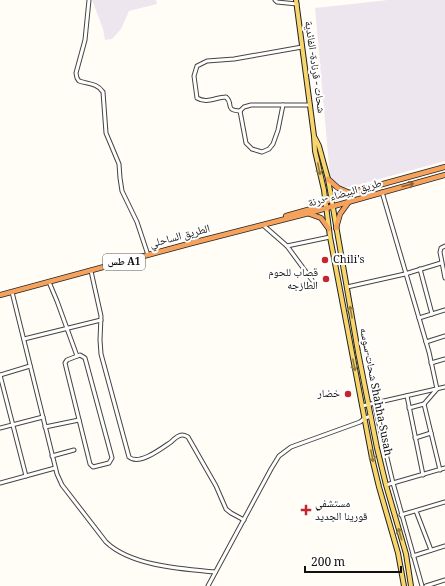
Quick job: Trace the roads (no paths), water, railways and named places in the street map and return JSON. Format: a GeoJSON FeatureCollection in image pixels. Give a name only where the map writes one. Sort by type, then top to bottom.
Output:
{"type":"FeatureCollection","features":[{"type":"Feature","properties":{"kind":"highway","name":"طريق البيضاء -درنة"},"geometry":{"type":"LineString","coordinates":[[249,228],[261,223],[311,209],[332,199],[350,193],[445,167]]}},
{"type":"Feature","properties":{"kind":"highway","name":"طريق البيضاء -درنة"},"geometry":{"type":"LineString","coordinates":[[249,228],[333,207],[445,175]]}},
{"type":"Feature","properties":{"kind":"highway"},"geometry":{"type":"LineString","coordinates":[[328,179],[338,188],[350,193]]}},
{"type":"Feature","properties":{"kind":"highway"},"geometry":{"type":"LineString","coordinates":[[336,228],[340,214],[350,202]]}},
{"type":"Feature","properties":{"kind":"highway"},"geometry":{"type":"LineString","coordinates":[[309,213],[321,218],[329,229]]}},
{"type":"Feature","properties":{"kind":"highway","name":"الطريق الساحلي"},"geometry":{"type":"LineString","coordinates":[[0,295],[249,228]]}},
{"type":"Feature","properties":{"kind":"main road","name":"شحات - قرنادة- الفائدية"},"geometry":{"type":"LineString","coordinates":[[297,2],[314,136]]}},
{"type":"Feature","properties":{"kind":"main road","name":"شحات-سوسه Shahha-Susah"},"geometry":{"type":"LineString","coordinates":[[314,136],[319,146],[328,179],[370,416],[386,485],[406,554],[411,586]]}},
{"type":"Feature","properties":{"kind":"main road","name":"شحات-سوسه Shahha-Susah"},"geometry":{"type":"LineString","coordinates":[[314,136],[315,151],[330,237],[362,406],[375,471],[398,553],[404,586]]}},
{"type":"Feature","properties":{"kind":"street"},"geometry":{"type":"LineString","coordinates":[[88,0],[86,33],[76,73],[77,78],[79,81],[96,85],[103,92],[106,133],[119,164],[122,191],[137,222],[148,255]]}},
{"type":"Feature","properties":{"kind":"street"},"geometry":{"type":"LineString","coordinates":[[275,0],[277,2],[297,2]]}},
{"type":"Feature","properties":{"kind":"street"},"geometry":{"type":"LineString","coordinates":[[240,111],[230,109],[229,100],[226,97],[208,100],[197,98],[194,76],[197,66],[207,61],[234,59],[302,47]]}},
{"type":"Feature","properties":{"kind":"street"},"geometry":{"type":"LineString","coordinates":[[240,111],[244,107],[251,105],[310,105]]}},
{"type":"Feature","properties":{"kind":"street"},"geometry":{"type":"LineString","coordinates":[[240,111],[246,143],[252,149],[262,152],[269,149],[273,144],[278,130],[283,105]]}},
{"type":"Feature","properties":{"kind":"street"},"geometry":{"type":"LineString","coordinates":[[382,192],[426,342],[437,389]]}},
{"type":"Feature","properties":{"kind":"street"},"geometry":{"type":"LineString","coordinates":[[263,225],[287,246],[312,280]]}},
{"type":"Feature","properties":{"kind":"street"},"geometry":{"type":"LineString","coordinates":[[287,246],[330,237]]}},
{"type":"Feature","properties":{"kind":"street"},"geometry":{"type":"LineString","coordinates":[[445,246],[440,250],[441,263],[445,278]]}},
{"type":"Feature","properties":{"kind":"street"},"geometry":{"type":"LineString","coordinates":[[346,287],[405,274],[441,263]]}},
{"type":"Feature","properties":{"kind":"street"},"geometry":{"type":"LineString","coordinates":[[420,270],[432,314]]}},
{"type":"Feature","properties":{"kind":"street"},"geometry":{"type":"LineString","coordinates":[[91,271],[101,320],[101,354],[129,457],[134,460],[139,460],[180,436],[187,436],[216,486],[224,507],[229,512],[244,520]]}},
{"type":"Feature","properties":{"kind":"street"},"geometry":{"type":"LineString","coordinates":[[49,282],[77,356]]}},
{"type":"Feature","properties":{"kind":"street"},"geometry":{"type":"LineString","coordinates":[[12,292],[55,468],[62,485],[106,542],[115,549],[149,563],[183,569],[215,572]]}},
{"type":"Feature","properties":{"kind":"street"},"geometry":{"type":"LineString","coordinates":[[418,318],[445,310]]}},
{"type":"Feature","properties":{"kind":"street"},"geometry":{"type":"LineString","coordinates":[[24,339],[101,320]]}},
{"type":"Feature","properties":{"kind":"street"},"geometry":{"type":"LineString","coordinates":[[426,342],[445,336]]}},
{"type":"Feature","properties":{"kind":"street"},"geometry":{"type":"LineString","coordinates":[[81,355],[85,358],[112,460],[110,463],[96,467],[91,465],[65,363],[67,360],[77,356],[81,355]]}},
{"type":"Feature","properties":{"kind":"street"},"geometry":{"type":"LineString","coordinates":[[431,363],[445,359]]}},
{"type":"Feature","properties":{"kind":"street"},"geometry":{"type":"LineString","coordinates":[[26,476],[0,375],[30,366]]}},
{"type":"Feature","properties":{"kind":"street"},"geometry":{"type":"LineString","coordinates":[[362,406],[445,387]]}},
{"type":"Feature","properties":{"kind":"street"},"geometry":{"type":"LineString","coordinates":[[409,408],[424,404],[437,389]]}},
{"type":"Feature","properties":{"kind":"street"},"geometry":{"type":"LineString","coordinates":[[407,396],[423,475]]}},
{"type":"Feature","properties":{"kind":"street"},"geometry":{"type":"LineString","coordinates":[[374,403],[401,515],[422,586]]}},
{"type":"Feature","properties":{"kind":"street"},"geometry":{"type":"LineString","coordinates":[[424,404],[440,470]]}},
{"type":"Feature","properties":{"kind":"street"},"geometry":{"type":"LineString","coordinates":[[208,586],[271,469],[283,452],[291,447],[328,432],[360,422],[370,416]]}},
{"type":"Feature","properties":{"kind":"street"},"geometry":{"type":"LineString","coordinates":[[0,428],[43,417]]}},
{"type":"Feature","properties":{"kind":"street"},"geometry":{"type":"LineString","coordinates":[[45,427],[79,420]]}},
{"type":"Feature","properties":{"kind":"street"},"geometry":{"type":"LineString","coordinates":[[415,438],[431,433]]}},
{"type":"Feature","properties":{"kind":"street"},"geometry":{"type":"LineString","coordinates":[[52,456],[74,450]]}},
{"type":"Feature","properties":{"kind":"street"},"geometry":{"type":"LineString","coordinates":[[0,483],[55,468]]}},
{"type":"Feature","properties":{"kind":"street"},"geometry":{"type":"LineString","coordinates":[[386,485],[445,468]]}},
{"type":"Feature","properties":{"kind":"street"},"geometry":{"type":"LineString","coordinates":[[401,515],[445,502]]}},
{"type":"Feature","properties":{"kind":"street"},"geometry":{"type":"LineString","coordinates":[[416,511],[431,550]]}},
{"type":"Feature","properties":{"kind":"street"},"geometry":{"type":"LineString","coordinates":[[413,556],[445,546]]}},
{"type":"Feature","properties":{"kind":"street"},"geometry":{"type":"LineString","coordinates":[[426,586],[445,580]]}},
{"type":"Feature","properties":{"kind":"place","name":"Chili's"},"geometry":{"type":"Point","coordinates":[325,260]}},
{"type":"Feature","properties":{"kind":"place","name":"قصاب للحوم الطازجه"},"geometry":{"type":"Point","coordinates":[326,279]}},
{"type":"Feature","properties":{"kind":"place","name":"خضار"},"geometry":{"type":"Point","coordinates":[348,394]}},
{"type":"Feature","properties":{"kind":"place","name":"مستشفي قورينا الجديد"},"geometry":{"type":"Point","coordinates":[306,510]}}]}
